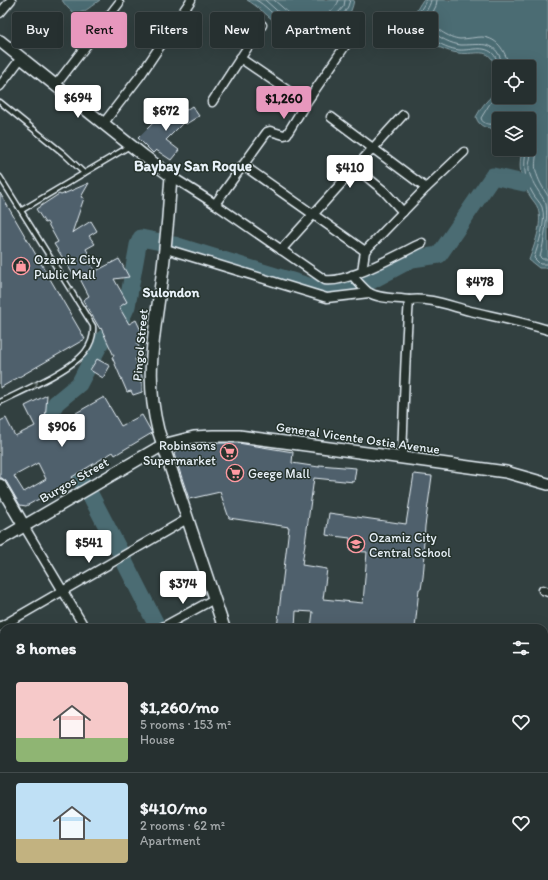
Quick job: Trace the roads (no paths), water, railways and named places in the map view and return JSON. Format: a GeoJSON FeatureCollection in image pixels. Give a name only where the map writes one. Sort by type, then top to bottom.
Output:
{"type":"FeatureCollection","features":[{"type":"Feature","properties":{"kind":"street"},"geometry":{"type":"LineString","coordinates":[[0,12],[11,0]]}},
{"type":"Feature","properties":{"kind":"street"},"geometry":{"type":"LineString","coordinates":[[103,124],[140,76],[191,0]]}},
{"type":"Feature","properties":{"kind":"street"},"geometry":{"type":"LineString","coordinates":[[55,86],[120,3]]}},
{"type":"Feature","properties":{"kind":"street"},"geometry":{"type":"LineString","coordinates":[[0,41],[103,124],[171,176],[215,204],[325,280],[338,280],[352,275],[422,243]]}},
{"type":"Feature","properties":{"kind":"street"},"geometry":{"type":"LineString","coordinates":[[212,102],[247,48]]}},
{"type":"Feature","properties":{"kind":"street"},"geometry":{"type":"LineString","coordinates":[[215,204],[267,132],[270,131],[284,135],[287,134],[344,48]]}},
{"type":"Feature","properties":{"kind":"street"},"geometry":{"type":"LineString","coordinates":[[0,86],[21,58]]}},
{"type":"Feature","properties":{"kind":"street"},"geometry":{"type":"LineString","coordinates":[[240,58],[306,103]]}},
{"type":"Feature","properties":{"kind":"street"},"geometry":{"type":"LineString","coordinates":[[282,250],[403,115]]}},
{"type":"Feature","properties":{"kind":"street"},"geometry":{"type":"LineString","coordinates":[[331,117],[426,188]]}},
{"type":"Feature","properties":{"kind":"street"},"geometry":{"type":"LineString","coordinates":[[362,271],[365,251],[426,188],[464,152]]}},
{"type":"Feature","properties":{"kind":"street"},"geometry":{"type":"LineString","coordinates":[[243,165],[365,251]]}},
{"type":"Feature","properties":{"kind":"street"},"geometry":{"type":"LineString","coordinates":[[356,168],[384,191],[403,212]]}},
{"type":"Feature","properties":{"kind":"street","name":"Pingol Street"},"geometry":{"type":"LineString","coordinates":[[171,176],[166,249],[152,338],[150,382],[154,415],[163,445],[223,624]]}},
{"type":"Feature","properties":{"kind":"street"},"geometry":{"type":"LineString","coordinates":[[166,249],[327,298],[369,293]]}},
{"type":"Feature","properties":{"kind":"street"},"geometry":{"type":"LineString","coordinates":[[352,275],[369,293],[376,296],[409,300],[430,300],[548,330]]}},
{"type":"Feature","properties":{"kind":"street"},"geometry":{"type":"LineString","coordinates":[[402,458],[405,363],[409,300]]}},
{"type":"Feature","properties":{"kind":"street","name":"General Vicente Ostia Avenue"},"geometry":{"type":"LineString","coordinates":[[163,445],[194,437],[239,436],[506,472],[548,484]]}},
{"type":"Feature","properties":{"kind":"street","name":"Burgos Street"},"geometry":{"type":"LineString","coordinates":[[0,540],[163,445]]}},
{"type":"Feature","properties":{"kind":"street"},"geometry":{"type":"LineString","coordinates":[[0,485],[83,624]]}},
{"type":"Feature","properties":{"kind":"street"},"geometry":{"type":"LineString","coordinates":[[5,624],[187,519]]}},
{"type":"Feature","properties":{"kind":"street"},"geometry":{"type":"LineString","coordinates":[[168,624],[214,599]]}},
{"type":"Feature","properties":{"kind":"lane"},"geometry":{"type":"LineString","coordinates":[[0,102],[64,154],[84,173]]}},
{"type":"Feature","properties":{"kind":"lane"},"geometry":{"type":"LineString","coordinates":[[22,210],[130,145]]}},
{"type":"Feature","properties":{"kind":"lane"},"geometry":{"type":"LineString","coordinates":[[0,177],[22,210],[92,326],[93,331],[90,344],[84,353],[71,364],[0,402]]}},
{"type":"Feature","properties":{"kind":"water"},"geometry":{"type":"Polygon","coordinates":[[[62,0],[100,0],[82,12],[74,12],[67,7],[62,0]]]}},
{"type":"Feature","properties":{"kind":"water"},"geometry":{"type":"Polygon","coordinates":[[[247,0],[354,0],[350,12],[272,12],[272,19],[247,0]]]}},
{"type":"Feature","properties":{"kind":"water"},"geometry":{"type":"Polygon","coordinates":[[[423,0],[548,0],[548,266],[546,268],[539,268],[529,260],[539,228],[539,215],[536,204],[524,185],[520,167],[521,156],[536,156],[536,112],[492,112],[492,128],[479,124],[476,117],[483,105],[492,96],[492,104],[536,104],[536,60],[492,60],[488,55],[483,53],[458,53],[441,48],[438,46],[438,12],[416,12],[423,0]]]}},
{"type":"Feature","properties":{"kind":"waterway"},"geometry":{"type":"LineString","coordinates":[[367,283],[412,259],[439,255],[493,176],[524,183]]}},
{"type":"Feature","properties":{"kind":"waterway"},"geometry":{"type":"LineString","coordinates":[[83,484],[51,428],[51,412],[56,403],[79,384],[102,340],[118,326],[127,306],[138,245],[141,238],[161,242]]}},
{"type":"Feature","properties":{"kind":"waterway"},"geometry":{"type":"LineString","coordinates":[[174,245],[308,286],[338,291],[354,287]]}},
{"type":"Feature","properties":{"kind":"waterway"},"geometry":{"type":"LineString","coordinates":[[91,496],[119,550]]}},
{"type":"Feature","properties":{"kind":"waterway"},"geometry":{"type":"LineString","coordinates":[[124,561],[156,624]]}},
{"type":"Feature","properties":{"kind":"place","name":"Ozamiz City Public Mall"},"geometry":{"type":"Point","coordinates":[21,266]}},
{"type":"Feature","properties":{"kind":"place","name":"Robinsons Supermarket"},"geometry":{"type":"Point","coordinates":[229,452]}},
{"type":"Feature","properties":{"kind":"place","name":"Geege Mall"},"geometry":{"type":"Point","coordinates":[235,473]}},
{"type":"Feature","properties":{"kind":"place","name":"Ozamiz City Central School"},"geometry":{"type":"Point","coordinates":[356,544]}},
{"type":"Feature","properties":{"kind":"district","name":"Baybay San Roque"},"geometry":{"type":"Point","coordinates":[193,166]}},
{"type":"Feature","properties":{"kind":"district","name":"Sulondon"},"geometry":{"type":"Point","coordinates":[171,292]}}]}
